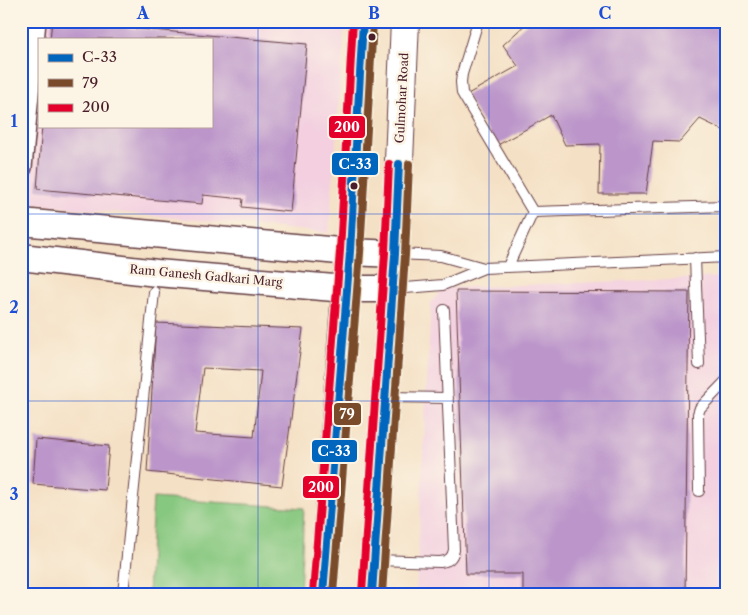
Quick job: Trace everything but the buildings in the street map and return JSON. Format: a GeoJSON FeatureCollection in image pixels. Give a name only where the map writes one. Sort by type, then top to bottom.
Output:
{"type":"FeatureCollection","features":[{"type":"Feature","properties":{"kind":"main road"},"geometry":{"type":"LineString","coordinates":[[322,594],[350,252],[363,21]]}},
{"type":"Feature","properties":{"kind":"main road","name":"Gulmohar Road"},"geometry":{"type":"LineString","coordinates":[[372,594],[395,254],[405,21]]}},
{"type":"Feature","properties":{"kind":"street"},"geometry":{"type":"LineString","coordinates":[[21,166],[35,21]]}},
{"type":"Feature","properties":{"kind":"street"},"geometry":{"type":"LineString","coordinates":[[21,222],[350,252],[395,254]]}},
{"type":"Feature","properties":{"kind":"street","name":"Ram Ganesh Gadkari Marg"},"geometry":{"type":"LineString","coordinates":[[21,257],[157,272],[346,289],[392,289]]}},
{"type":"Feature","properties":{"kind":"lane"},"geometry":{"type":"LineString","coordinates":[[478,21],[462,74],[462,93],[533,212]]}},
{"type":"Feature","properties":{"kind":"lane"},"geometry":{"type":"LineString","coordinates":[[533,212],[726,206]]}},
{"type":"Feature","properties":{"kind":"lane"},"geometry":{"type":"LineString","coordinates":[[508,266],[533,212]]}},
{"type":"Feature","properties":{"kind":"lane"},"geometry":{"type":"LineString","coordinates":[[395,254],[441,256],[484,268]]}},
{"type":"Feature","properties":{"kind":"lane"},"geometry":{"type":"LineString","coordinates":[[392,289],[443,285],[484,268],[726,257],[727,308]]}},
{"type":"Feature","properties":{"kind":"lane"},"geometry":{"type":"LineString","coordinates":[[695,258],[699,364]]}},
{"type":"Feature","properties":{"kind":"lane"},"geometry":{"type":"LineString","coordinates":[[123,594],[154,292]]}},
{"type":"Feature","properties":{"kind":"lane"},"geometry":{"type":"LineString","coordinates":[[374,560],[440,562],[450,560],[453,556],[444,310]]}},
{"type":"Feature","properties":{"kind":"lane"},"geometry":{"type":"LineString","coordinates":[[699,491],[698,414],[700,408],[727,380]]}},
{"type":"Feature","properties":{"kind":"lane"},"geometry":{"type":"LineString","coordinates":[[384,397],[448,398]]}},
{"type":"Feature","properties":{"kind":"shaded area"},"geometry":{"type":"Polygon","coordinates":[[[21,21],[345,21],[329,233],[21,203],[21,21]]]}},
{"type":"Feature","properties":{"kind":"shaded area"},"geometry":{"type":"Polygon","coordinates":[[[727,277],[727,594],[416,594],[431,302],[444,288],[727,277]]]}},
{"type":"Feature","properties":{"kind":"green space"},"geometry":{"type":"Polygon","coordinates":[[[153,498],[304,508],[300,594],[148,594],[153,498]]]}},
{"type":"Feature","properties":{"kind":"transit line","name":"200"},"geometry":{"type":"LineString","coordinates":[[313,593],[340,251],[353,21]]}},
{"type":"Feature","properties":{"kind":"transit line","name":"C-33"},"geometry":{"type":"LineString","coordinates":[[323,594],[350,252],[363,21]]}},
{"type":"Feature","properties":{"kind":"transit line","name":"79"},"geometry":{"type":"LineString","coordinates":[[333,594],[360,253],[373,22]]}},
{"type":"Feature","properties":{"kind":"transit line","name":"200"},"geometry":{"type":"LineString","coordinates":[[362,593],[385,253],[389,164]]}},
{"type":"Feature","properties":{"kind":"transit line","name":"C-33"},"geometry":{"type":"LineString","coordinates":[[372,594],[395,254],[399,164]]}},
{"type":"Feature","properties":{"kind":"transit line","name":"79"},"geometry":{"type":"LineString","coordinates":[[382,594],[405,255],[409,164]]}}]}
